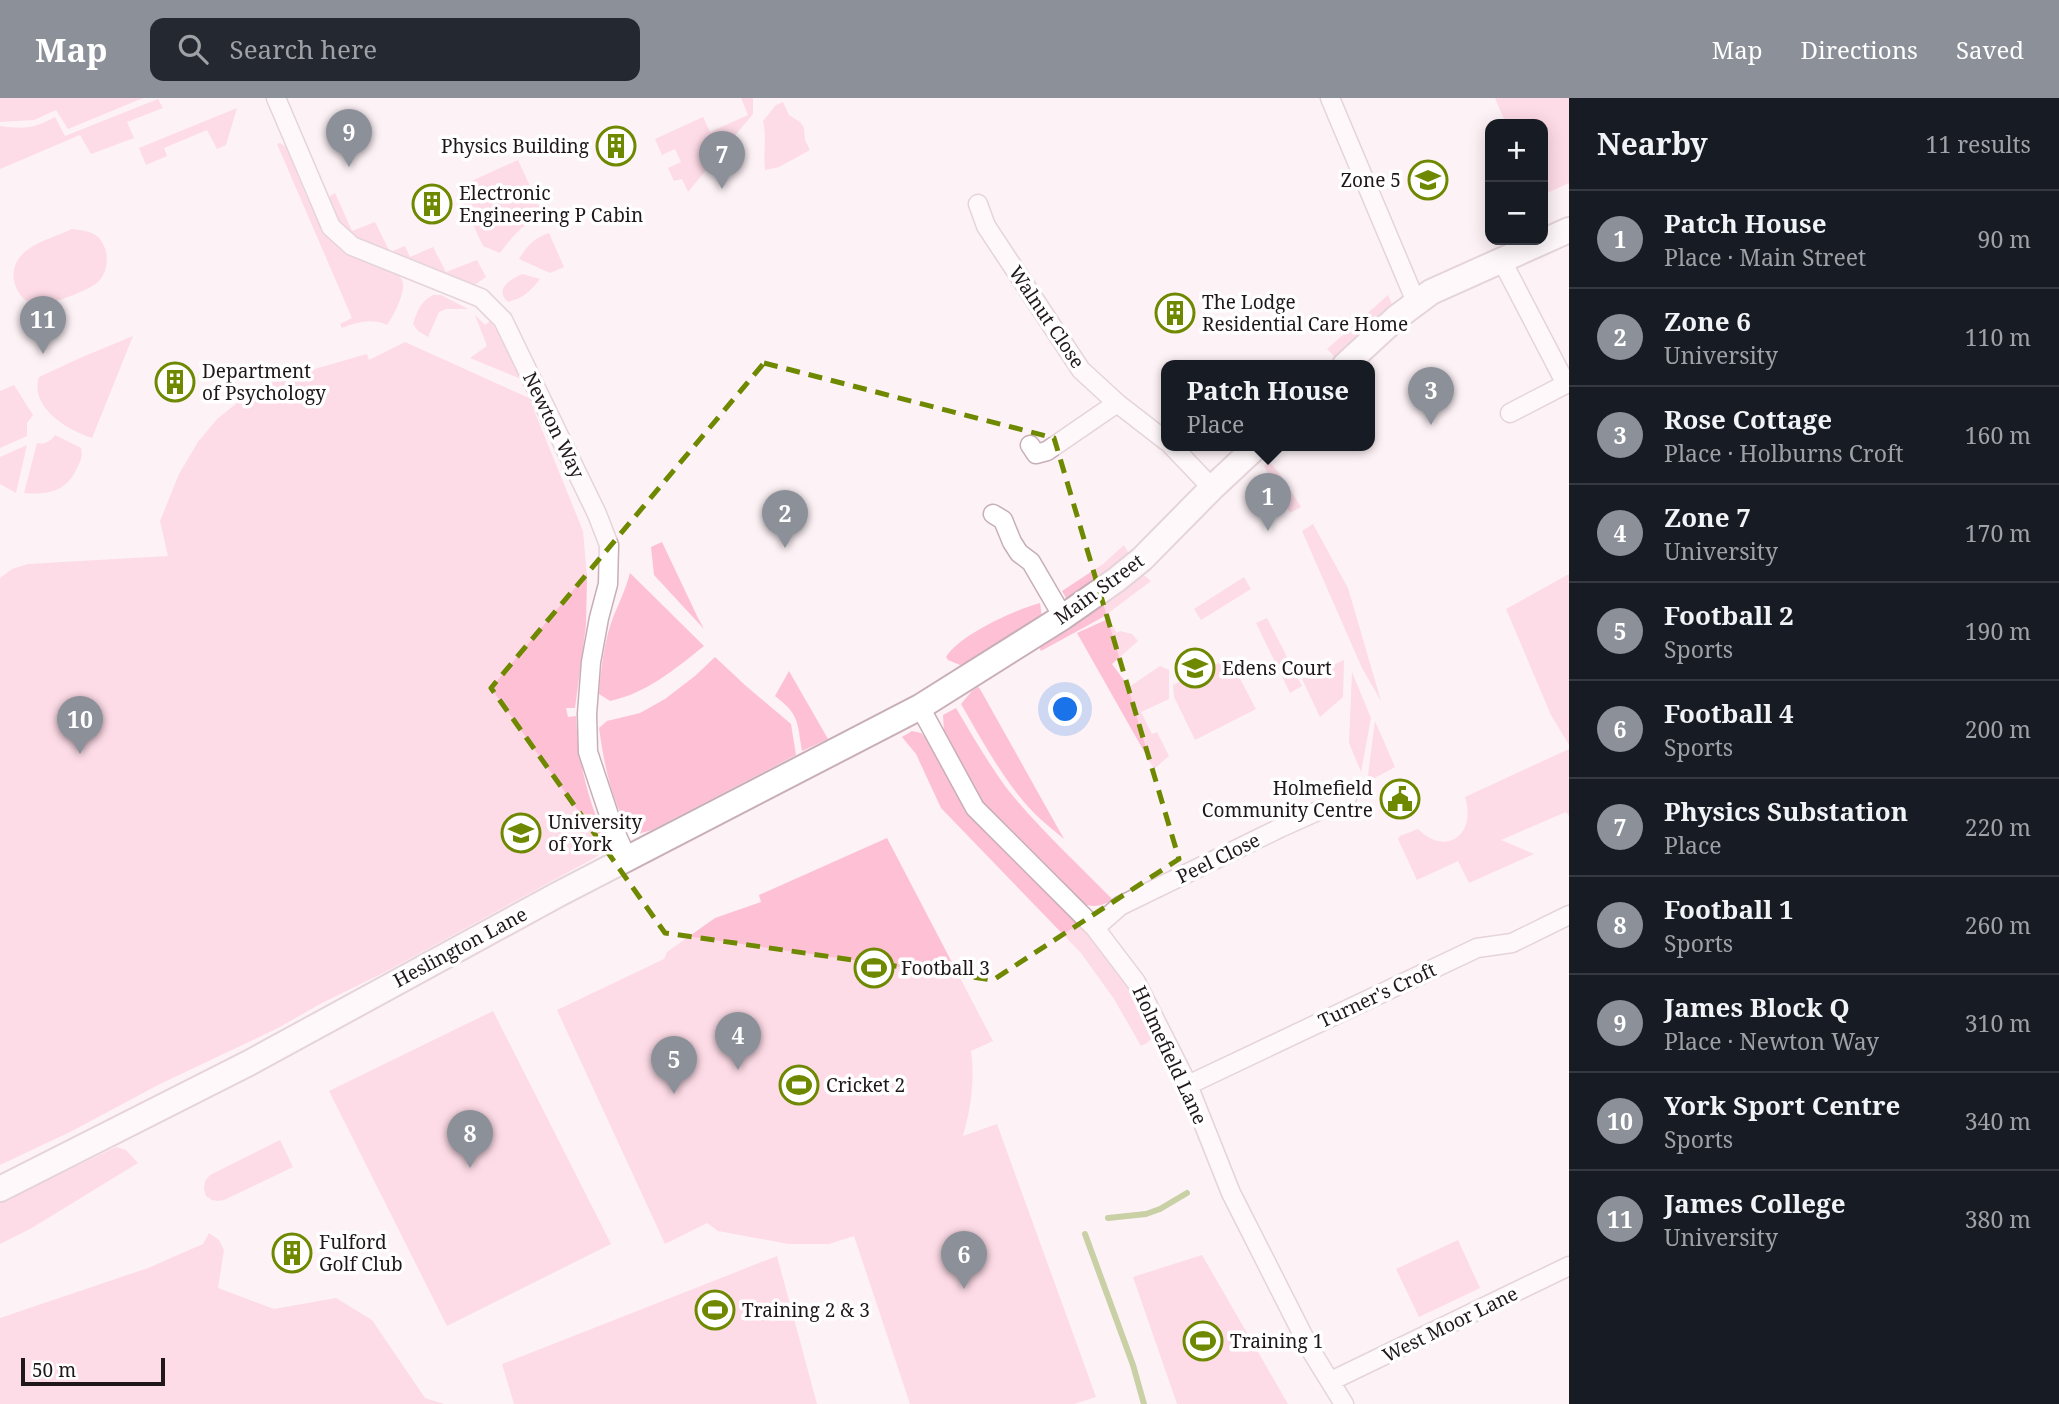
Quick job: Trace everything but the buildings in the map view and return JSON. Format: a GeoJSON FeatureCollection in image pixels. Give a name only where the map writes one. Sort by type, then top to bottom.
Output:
{"type":"FeatureCollection","features":[{"type":"Feature","properties":{"kind":"street","name":"Newton Way"},"geometry":{"type":"LineString","coordinates":[[276,98],[331,227],[352,246],[481,298],[503,320],[597,514],[609,545],[608,584],[591,662],[586,714],[588,752],[613,827],[627,858]]}},
{"type":"Feature","properties":{"kind":"street"},"geometry":{"type":"LineString","coordinates":[[1330,98],[1416,302]]}},
{"type":"Feature","properties":{"kind":"street","name":"Walnut Close"},"geometry":{"type":"LineString","coordinates":[[978,204],[986,226],[1081,370],[1117,403],[1161,436]]}},
{"type":"Feature","properties":{"kind":"street"},"geometry":{"type":"LineString","coordinates":[[1351,360],[1431,292],[1569,230]]}},
{"type":"Feature","properties":{"kind":"street"},"geometry":{"type":"LineString","coordinates":[[1501,259],[1566,384],[1510,413]]}},
{"type":"Feature","properties":{"kind":"street"},"geometry":{"type":"LineString","coordinates":[[1030,445],[1036,454],[1047,451],[1117,403]]}},
{"type":"Feature","properties":{"kind":"street"},"geometry":{"type":"LineString","coordinates":[[1177,451],[1212,488]]}},
{"type":"Feature","properties":{"kind":"street","name":"Main Street"},"geometry":{"type":"LineString","coordinates":[[920,707],[1063,617],[1142,559],[1252,451]]}},
{"type":"Feature","properties":{"kind":"street"},"geometry":{"type":"LineString","coordinates":[[993,514],[1003,520],[1019,554],[1031,562],[1063,617]]}},
{"type":"Feature","properties":{"kind":"street","name":"Heslington Lane"},"geometry":{"type":"LineString","coordinates":[[0,1189],[249,1063],[627,858],[920,707]]}},
{"type":"Feature","properties":{"kind":"street","name":"Holmefield Lane"},"geometry":{"type":"LineString","coordinates":[[920,707],[975,808],[1095,928],[1136,982],[1188,1085],[1230,1193],[1310,1349],[1344,1404]]}},
{"type":"Feature","properties":{"kind":"street","name":"Peel Close"},"geometry":{"type":"LineString","coordinates":[[1095,928],[1120,906],[1347,798]]}},
{"type":"Feature","properties":{"kind":"street","name":"Turner's Croft"},"geometry":{"type":"LineString","coordinates":[[1188,1085],[1477,948],[1512,943],[1569,915]]}},
{"type":"Feature","properties":{"kind":"street","name":"West Moor Lane"},"geometry":{"type":"LineString","coordinates":[[1331,1381],[1569,1266]]}},
{"type":"Feature","properties":{"kind":"highlighted area"},"geometry":{"type":"Polygon","coordinates":[[[764,363],[1054,438],[1179,859],[993,980],[665,933],[491,688],[764,363]]]}},
{"type":"Feature","properties":{"kind":"shaded area"},"geometry":{"type":"Polygon","coordinates":[[[0,98],[143,98],[68,129],[56,110],[34,120],[0,122],[0,98]]]}},
{"type":"Feature","properties":{"kind":"shaded area"},"geometry":{"type":"Polygon","coordinates":[[[741,98],[753,98],[753,114],[688,192],[682,179],[674,181],[668,168],[681,162],[675,149],[662,155],[655,139],[703,117],[710,132],[748,115],[741,98]]]}},
{"type":"Feature","properties":{"kind":"shaded area"},"geometry":{"type":"Polygon","coordinates":[[[1495,98],[1569,98],[1569,183],[1548,193],[1548,119],[1504,119],[1495,98]]]}},
{"type":"Feature","properties":{"kind":"shaded area"},"geometry":{"type":"Polygon","coordinates":[[[158,99],[163,108],[127,122],[134,138],[91,154],[80,135],[0,169],[0,126],[28,127],[55,117],[65,136],[158,99]]]}},
{"type":"Feature","properties":{"kind":"shaded area"},"geometry":{"type":"Polygon","coordinates":[[[783,102],[789,115],[804,128],[805,140],[810,150],[779,167],[765,170],[763,121],[776,105],[783,102]]]}},
{"type":"Feature","properties":{"kind":"shaded area"},"geometry":{"type":"Polygon","coordinates":[[[237,108],[226,145],[217,149],[207,130],[164,148],[167,156],[146,165],[139,148],[237,108]]]}},
{"type":"Feature","properties":{"kind":"shaded area"},"geometry":{"type":"Polygon","coordinates":[[[277,144],[286,147],[315,214],[340,249],[391,270],[402,280],[401,297],[387,325],[364,322],[342,328],[340,324],[352,318],[277,144]]]}},
{"type":"Feature","properties":{"kind":"shaded area"},"geometry":{"type":"Polygon","coordinates":[[[518,160],[543,215],[524,226],[500,253],[483,246],[456,188],[518,160]]]}},
{"type":"Feature","properties":{"kind":"shaded area"},"geometry":{"type":"Polygon","coordinates":[[[335,193],[352,231],[375,222],[390,252],[405,246],[410,257],[433,247],[446,272],[477,260],[486,277],[470,285],[351,236],[334,218],[329,200],[335,193]]]}},
{"type":"Feature","properties":{"kind":"shaded area"},"geometry":{"type":"Polygon","coordinates":[[[72,229],[92,233],[102,242],[107,259],[103,276],[89,288],[66,298],[45,304],[28,302],[17,290],[14,282],[15,265],[25,252],[72,229]]]}},
{"type":"Feature","properties":{"kind":"shaded area"},"geometry":{"type":"Polygon","coordinates":[[[549,233],[564,267],[550,273],[519,259],[531,243],[549,233]]]}},
{"type":"Feature","properties":{"kind":"shaded area"},"geometry":{"type":"Polygon","coordinates":[[[522,274],[540,279],[526,294],[508,302],[503,293],[505,285],[522,274]]]}},
{"type":"Feature","properties":{"kind":"shaded area"},"geometry":{"type":"Polygon","coordinates":[[[433,295],[441,295],[468,309],[446,309],[439,312],[428,337],[413,324],[420,307],[433,295]]]}},
{"type":"Feature","properties":{"kind":"shaded area"},"geometry":{"type":"Polygon","coordinates":[[[1388,295],[1393,306],[1337,359],[1327,349],[1388,295]]]}},
{"type":"Feature","properties":{"kind":"shaded area"},"geometry":{"type":"Polygon","coordinates":[[[475,315],[485,325],[490,321],[504,340],[521,379],[470,358],[487,346],[475,315]]]}},
{"type":"Feature","properties":{"kind":"shaded area"},"geometry":{"type":"Polygon","coordinates":[[[133,336],[92,438],[52,416],[40,398],[37,388],[39,377],[133,336]]]}},
{"type":"Feature","properties":{"kind":"shaded area"},"geometry":{"type":"Polygon","coordinates":[[[405,342],[529,398],[583,531],[587,577],[586,625],[575,708],[566,708],[568,717],[576,716],[585,781],[607,843],[604,851],[278,1028],[0,1165],[0,578],[12,569],[28,564],[168,556],[160,521],[179,474],[198,442],[217,419],[256,388],[367,354],[369,360],[405,342]]]}},
{"type":"Feature","properties":{"kind":"shaded area"},"geometry":{"type":"Polygon","coordinates":[[[14,385],[33,415],[27,423],[27,436],[0,448],[0,391],[14,385]]]}},
{"type":"Feature","properties":{"kind":"shaded area"},"geometry":{"type":"Polygon","coordinates":[[[55,435],[81,448],[80,462],[76,470],[61,487],[40,493],[24,493],[37,443],[47,442],[55,435]]]}},
{"type":"Feature","properties":{"kind":"shaded area"},"geometry":{"type":"Polygon","coordinates":[[[27,445],[16,493],[0,484],[0,457],[27,445]]]}},
{"type":"Feature","properties":{"kind":"shaded area"},"geometry":{"type":"Polygon","coordinates":[[[1269,461],[1301,507],[1290,513],[1264,466],[1269,461]]]}},
{"type":"Feature","properties":{"kind":"shaded area"},"geometry":{"type":"Polygon","coordinates":[[[1313,524],[1348,588],[1381,701],[1362,668],[1302,531],[1313,524]]]}},
{"type":"Feature","properties":{"kind":"shaded area"},"geometry":{"type":"Polygon","coordinates":[[[662,542],[704,629],[654,575],[651,547],[662,542]]]}},
{"type":"Feature","properties":{"kind":"shaded area"},"geometry":{"type":"Polygon","coordinates":[[[1124,545],[1128,557],[1067,600],[1062,591],[1103,564],[1124,545]]]}},
{"type":"Feature","properties":{"kind":"shaded area"},"geometry":{"type":"Polygon","coordinates":[[[630,573],[704,646],[648,686],[610,701],[599,694],[604,654],[611,625],[630,573]]]}},
{"type":"Feature","properties":{"kind":"shaded area"},"geometry":{"type":"Polygon","coordinates":[[[1569,574],[1569,745],[1551,715],[1506,609],[1569,574]]]}},
{"type":"Feature","properties":{"kind":"shaded area"},"geometry":{"type":"Polygon","coordinates":[[[1139,576],[1145,576],[1151,581],[1103,617],[1041,651],[1040,644],[1139,576]]]}},
{"type":"Feature","properties":{"kind":"shaded area"},"geometry":{"type":"Polygon","coordinates":[[[1244,577],[1251,589],[1201,620],[1194,609],[1244,577]]]}},
{"type":"Feature","properties":{"kind":"shaded area"},"geometry":{"type":"Polygon","coordinates":[[[1040,603],[1042,618],[966,665],[960,665],[946,657],[953,648],[975,632],[1003,617],[1040,603]]]}},
{"type":"Feature","properties":{"kind":"shaded area"},"geometry":{"type":"Polygon","coordinates":[[[1267,618],[1302,686],[1290,693],[1256,623],[1267,618]]]}},
{"type":"Feature","properties":{"kind":"shaded area"},"geometry":{"type":"Polygon","coordinates":[[[1108,619],[1117,633],[1120,631],[1132,634],[1138,641],[1112,664],[1129,687],[1160,666],[1169,670],[1169,699],[1141,712],[1152,734],[1157,732],[1169,756],[1154,769],[1077,633],[1108,619]]]}},
{"type":"Feature","properties":{"kind":"shaded area"},"geometry":{"type":"Polygon","coordinates":[[[715,657],[791,724],[796,755],[652,830],[638,834],[629,830],[609,781],[599,728],[607,721],[640,713],[665,699],[715,657]]]}},
{"type":"Feature","properties":{"kind":"shaded area"},"geometry":{"type":"Polygon","coordinates":[[[1229,658],[1256,709],[1195,740],[1174,697],[1173,685],[1229,658]]]}},
{"type":"Feature","properties":{"kind":"shaded area"},"geometry":{"type":"Polygon","coordinates":[[[1344,660],[1343,697],[1320,717],[1302,679],[1344,660]]]}},
{"type":"Feature","properties":{"kind":"shaded area"},"geometry":{"type":"Polygon","coordinates":[[[789,671],[828,739],[802,751],[796,720],[775,696],[789,671]]]}},
{"type":"Feature","properties":{"kind":"shaded area"},"geometry":{"type":"Polygon","coordinates":[[[1352,672],[1371,718],[1361,772],[1349,743],[1352,672]]]}},
{"type":"Feature","properties":{"kind":"shaded area"},"geometry":{"type":"Polygon","coordinates":[[[978,687],[1064,839],[1035,814],[1013,789],[961,704],[978,687]]]}},
{"type":"Feature","properties":{"kind":"shaded area"},"geometry":{"type":"Polygon","coordinates":[[[956,708],[992,767],[1017,801],[1113,900],[1097,906],[1080,902],[983,803],[967,778],[944,731],[943,715],[956,708]]]}},
{"type":"Feature","properties":{"kind":"shaded area"},"geometry":{"type":"Polygon","coordinates":[[[1375,721],[1395,767],[1371,780],[1368,775],[1375,721]]]}},
{"type":"Feature","properties":{"kind":"shaded area"},"geometry":{"type":"Polygon","coordinates":[[[912,731],[921,733],[929,741],[969,812],[1102,949],[1137,1002],[1151,1032],[1151,1039],[1147,1043],[1141,1046],[1114,999],[1081,953],[941,808],[916,754],[902,737],[912,731]]]}},
{"type":"Feature","properties":{"kind":"shaded area"},"geometry":{"type":"Polygon","coordinates":[[[1569,749],[1569,816],[1566,812],[1501,840],[1534,854],[1469,883],[1458,861],[1417,880],[1398,839],[1400,836],[1418,829],[1439,841],[1456,838],[1467,822],[1465,797],[1569,749]]]}},
{"type":"Feature","properties":{"kind":"shaded area","name":"Cricket 2"},"geometry":{"type":"Polygon","coordinates":[[[887,838],[993,1041],[971,1051],[972,1094],[963,1136],[997,1124],[1096,1397],[1074,1404],[910,1404],[854,1236],[829,1244],[789,1244],[718,1231],[707,1223],[665,1244],[557,1010],[664,959],[667,952],[715,918],[761,902],[759,895],[887,838]]]}},
{"type":"Feature","properties":{"kind":"shaded area"},"geometry":{"type":"Polygon","coordinates":[[[493,1011],[611,1244],[447,1326],[329,1091],[493,1011]]]}},
{"type":"Feature","properties":{"kind":"shaded area"},"geometry":{"type":"Polygon","coordinates":[[[280,1140],[293,1167],[224,1200],[212,1200],[206,1196],[205,1181],[210,1175],[280,1140]]]}},
{"type":"Feature","properties":{"kind":"shaded area"},"geometry":{"type":"Polygon","coordinates":[[[116,1147],[126,1150],[138,1163],[30,1229],[0,1244],[0,1203],[116,1147]]]}},
{"type":"Feature","properties":{"kind":"shaded area","name":"Fulford Golf Club"},"geometry":{"type":"Polygon","coordinates":[[[209,1233],[219,1240],[224,1250],[218,1288],[274,1309],[336,1298],[372,1320],[425,1398],[444,1404],[0,1404],[0,1318],[148,1268],[203,1244],[209,1233]]]}},
{"type":"Feature","properties":{"kind":"shaded area"},"geometry":{"type":"Polygon","coordinates":[[[1458,1240],[1480,1288],[1419,1317],[1396,1269],[1458,1240]]]}},
{"type":"Feature","properties":{"kind":"shaded area","name":"Training 1"},"geometry":{"type":"Polygon","coordinates":[[[1202,1255],[1288,1404],[1177,1404],[1133,1277],[1202,1255]]]}},
{"type":"Feature","properties":{"kind":"shaded area","name":"Training 2 & 3"},"geometry":{"type":"Polygon","coordinates":[[[777,1256],[817,1404],[514,1404],[502,1364],[777,1256]]]}},
{"type":"Feature","properties":{"kind":"waterway"},"geometry":{"type":"LineString","coordinates":[[1108,1218],[1146,1214],[1187,1193]]}},
{"type":"Feature","properties":{"kind":"waterway"},"geometry":{"type":"LineString","coordinates":[[1085,1234],[1133,1365],[1144,1404]]}},
{"type":"Feature","properties":{"kind":"place","name":"Physics Building"},"geometry":{"type":"Point","coordinates":[616,146]}},
{"type":"Feature","properties":{"kind":"place","name":"James Block Q"},"geometry":{"type":"Point","coordinates":[349,167]}},
{"type":"Feature","properties":{"kind":"place","name":"Zone 5"},"geometry":{"type":"Point","coordinates":[1428,180]}},
{"type":"Feature","properties":{"kind":"place","name":"Physics Substation"},"geometry":{"type":"Point","coordinates":[722,189]}},
{"type":"Feature","properties":{"kind":"place","name":"Electronic Engineering P Cabin"},"geometry":{"type":"Point","coordinates":[432,204]}},
{"type":"Feature","properties":{"kind":"place","name":"The Lodge Residential Care Home"},"geometry":{"type":"Point","coordinates":[1175,313]}},
{"type":"Feature","properties":{"kind":"place","name":"James College"},"geometry":{"type":"Point","coordinates":[43,354]}},
{"type":"Feature","properties":{"kind":"place","name":"Department of Psychology"},"geometry":{"type":"Point","coordinates":[175,382]}},
{"type":"Feature","properties":{"kind":"place","name":"Rose Cottage"},"geometry":{"type":"Point","coordinates":[1431,425]}},
{"type":"Feature","properties":{"kind":"place","name":"Patch House"},"geometry":{"type":"Point","coordinates":[1268,531]}},
{"type":"Feature","properties":{"kind":"place","name":"Zone 6"},"geometry":{"type":"Point","coordinates":[785,548]}},
{"type":"Feature","properties":{"kind":"place","name":"Edens Court"},"geometry":{"type":"Point","coordinates":[1195,668]}},
{"type":"Feature","properties":{"kind":"place","name":"York Sport Centre"},"geometry":{"type":"Point","coordinates":[80,754]}},
{"type":"Feature","properties":{"kind":"place","name":"Holmefield Community Centre"},"geometry":{"type":"Point","coordinates":[1400,799]}},
{"type":"Feature","properties":{"kind":"place","name":"University of York"},"geometry":{"type":"Point","coordinates":[521,833]}},
{"type":"Feature","properties":{"kind":"place","name":"Football 3"},"geometry":{"type":"Point","coordinates":[874,968]}},
{"type":"Feature","properties":{"kind":"place","name":"Zone 7"},"geometry":{"type":"Point","coordinates":[738,1070]}},
{"type":"Feature","properties":{"kind":"place","name":"Cricket 2"},"geometry":{"type":"Point","coordinates":[799,1085]}},
{"type":"Feature","properties":{"kind":"place","name":"Football 2"},"geometry":{"type":"Point","coordinates":[674,1094]}},
{"type":"Feature","properties":{"kind":"place","name":"Football 1"},"geometry":{"type":"Point","coordinates":[470,1168]}},
{"type":"Feature","properties":{"kind":"place","name":"Fulford Golf Club"},"geometry":{"type":"Point","coordinates":[292,1253]}},
{"type":"Feature","properties":{"kind":"place","name":"Football 4"},"geometry":{"type":"Point","coordinates":[964,1289]}},
{"type":"Feature","properties":{"kind":"place","name":"Training 2 & 3"},"geometry":{"type":"Point","coordinates":[715,1310]}},
{"type":"Feature","properties":{"kind":"place","name":"Training 1"},"geometry":{"type":"Point","coordinates":[1203,1341]}}]}
